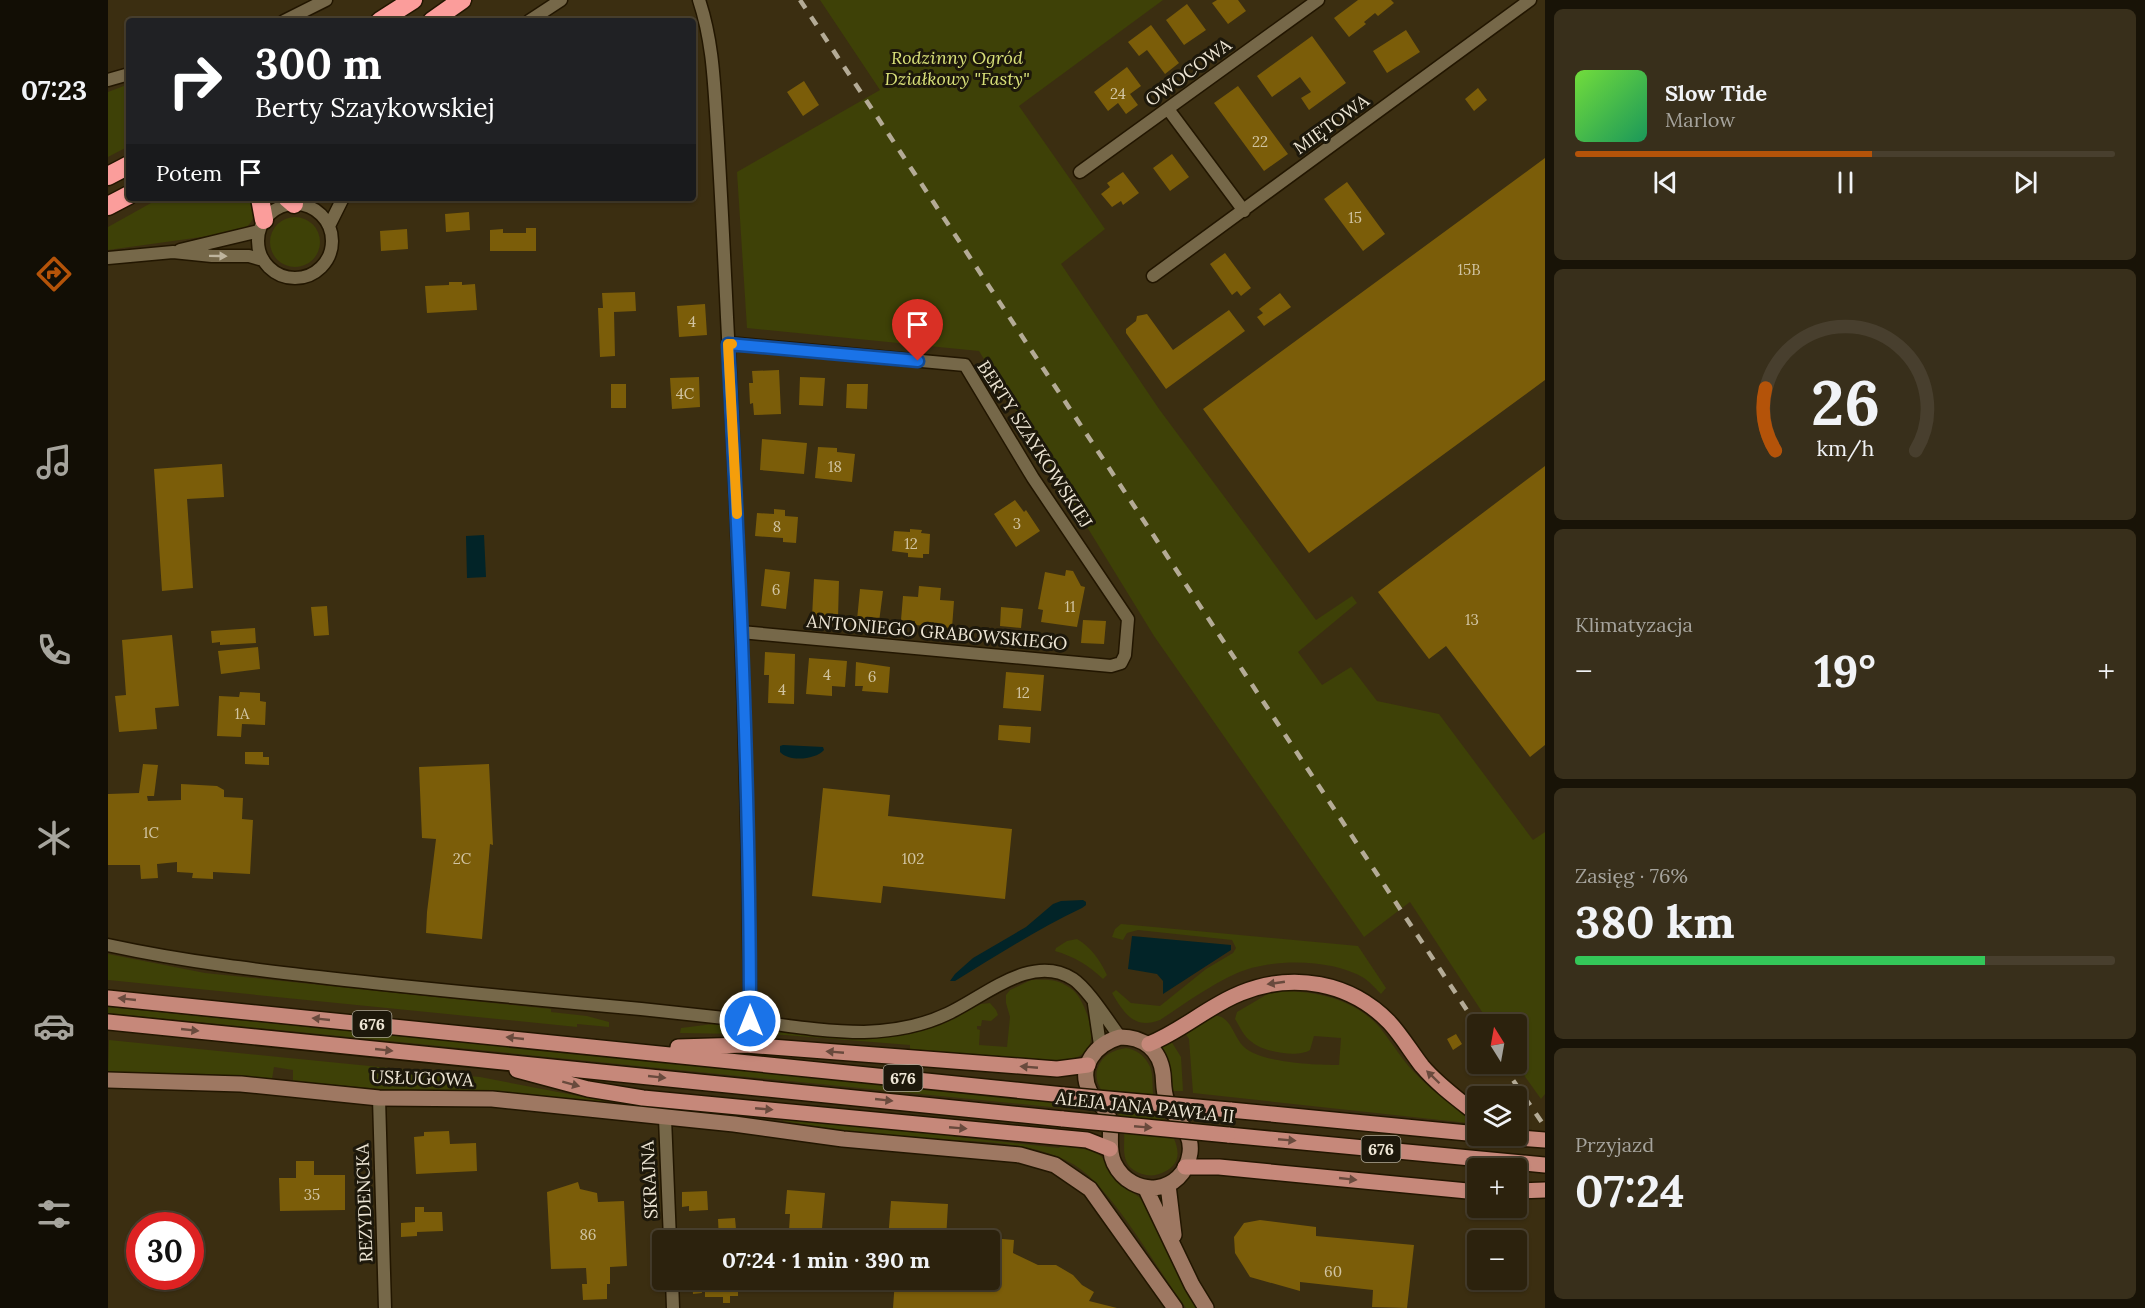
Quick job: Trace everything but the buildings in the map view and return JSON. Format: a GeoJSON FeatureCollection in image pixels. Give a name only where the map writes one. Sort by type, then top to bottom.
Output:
{"type":"FeatureCollection","features":[{"type":"Feature","properties":{"kind":"highway"},"geometry":{"type":"LineString","coordinates":[[385,18],[413,0]]}},
{"type":"Feature","properties":{"kind":"highway"},"geometry":{"type":"LineString","coordinates":[[436,18],[462,0]]}},
{"type":"Feature","properties":{"kind":"highway"},"geometry":{"type":"LineString","coordinates":[[108,206],[126,197]]}},
{"type":"Feature","properties":{"kind":"highway"},"geometry":{"type":"LineString","coordinates":[[261,201],[262,226]]}},
{"type":"Feature","properties":{"kind":"main road"},"geometry":{"type":"LineString","coordinates":[[1149,1044],[1164,1038],[1219,1004],[1265,985],[1287,981],[1312,983],[1337,988],[1359,997],[1378,1011],[1423,1068],[1467,1106]]}},
{"type":"Feature","properties":{"kind":"main road","name":"676"},"geometry":{"type":"LineString","coordinates":[[108,998],[636,1050]]}},
{"type":"Feature","properties":{"kind":"main road","name":"676"},"geometry":{"type":"LineString","coordinates":[[108,1022],[474,1059]]}},
{"type":"Feature","properties":{"kind":"main road"},"geometry":{"type":"LineString","coordinates":[[108,1030],[132,1024]]}},
{"type":"Feature","properties":{"kind":"main road"},"geometry":{"type":"LineString","coordinates":[[636,1050],[745,1045],[1057,1069],[1088,1065]]}},
{"type":"Feature","properties":{"kind":"main road","name":"ALEJA JANA PAWŁA II"},"geometry":{"type":"LineString","coordinates":[[636,1050],[1064,1095],[1467,1133]]}},
{"type":"Feature","properties":{"kind":"main road","name":"ALEJA JANA PAWŁA II"},"geometry":{"type":"LineString","coordinates":[[474,1059],[1064,1119],[1540,1164]]}},
{"type":"Feature","properties":{"kind":"main road"},"geometry":{"type":"LineString","coordinates":[[474,1059],[588,1089],[644,1098],[1087,1140],[1110,1149]]}},
{"type":"Feature","properties":{"kind":"main road"},"geometry":{"type":"LineString","coordinates":[[1527,1138],[1545,1140]]}},
{"type":"Feature","properties":{"kind":"main road"},"geometry":{"type":"LineString","coordinates":[[1185,1167],[1219,1167],[1467,1191]]}},
{"type":"Feature","properties":{"kind":"main road"},"geometry":{"type":"LineString","coordinates":[[1527,1191],[1545,1190]]}},
{"type":"Feature","properties":{"kind":"street"},"geometry":{"type":"LineString","coordinates":[[289,18],[312,4],[326,0]]}},
{"type":"Feature","properties":{"kind":"street"},"geometry":{"type":"LineString","coordinates":[[534,18],[561,0]]}},
{"type":"Feature","properties":{"kind":"street"},"geometry":{"type":"LineString","coordinates":[[699,0],[708,29],[712,55],[728,344],[741,632],[750,918],[750,1021]]}},
{"type":"Feature","properties":{"kind":"street","name":"OWOCOWA"},"geometry":{"type":"LineString","coordinates":[[1080,172],[1318,0]]}},
{"type":"Feature","properties":{"kind":"street","name":"MIĘTOWA"},"geometry":{"type":"LineString","coordinates":[[1153,276],[1530,0]]}},
{"type":"Feature","properties":{"kind":"street"},"geometry":{"type":"LineString","coordinates":[[108,80],[126,75]]}},
{"type":"Feature","properties":{"kind":"street"},"geometry":{"type":"LineString","coordinates":[[1168,109],[1244,211]]}},
{"type":"Feature","properties":{"kind":"street"},"geometry":{"type":"LineString","coordinates":[[329,226],[341,201]]}},
{"type":"Feature","properties":{"kind":"street"},"geometry":{"type":"LineString","coordinates":[[296,203],[321,214],[329,226],[333,242],[329,258],[324,265],[304,278],[288,278],[273,272],[262,260],[258,246],[262,226],[274,210],[296,203]]}},
{"type":"Feature","properties":{"kind":"street"},"geometry":{"type":"LineString","coordinates":[[108,258],[173,252],[262,226]]}},
{"type":"Feature","properties":{"kind":"street"},"geometry":{"type":"LineString","coordinates":[[173,252],[212,256],[249,256],[262,260]]}},
{"type":"Feature","properties":{"kind":"street","name":"BERTY SZAYKOWSKIEJ"},"geometry":{"type":"LineString","coordinates":[[728,344],[965,365],[1033,478],[1128,619],[1125,655]]}},
{"type":"Feature","properties":{"kind":"street","name":"ANTONIEGO GRABOWSKIEGO"},"geometry":{"type":"LineString","coordinates":[[741,632],[1111,666],[1120,663],[1125,655]]}},
{"type":"Feature","properties":{"kind":"street"},"geometry":{"type":"LineString","coordinates":[[108,945],[171,959],[271,972],[866,1032],[896,1029],[946,1015],[1014,978],[1041,971],[1054,971],[1072,979],[1087,992],[1120,1037]]}},
{"type":"Feature","properties":{"kind":"street"},"geometry":{"type":"LineString","coordinates":[[1094,1003],[1100,1045]]}},
{"type":"Feature","properties":{"kind":"street"},"geometry":{"type":"LineString","coordinates":[[1120,1037],[1138,1039],[1149,1044],[1157,1054],[1162,1066],[1167,1101],[1188,1133],[1191,1144],[1190,1156],[1185,1167],[1174,1181],[1168,1185],[1146,1189],[1133,1184],[1114,1163],[1110,1149],[1109,1116],[1090,1091],[1086,1074],[1094,1051],[1100,1045],[1120,1037]]}},
{"type":"Feature","properties":{"kind":"street","name":"USŁUGOWA"},"geometry":{"type":"LineString","coordinates":[[108,1080],[241,1084],[379,1098],[492,1099],[734,1124],[843,1139],[1020,1155],[1055,1165],[1090,1189],[1175,1308]]}},
{"type":"Feature","properties":{"kind":"street","name":"REZYDENCKA"},"geometry":{"type":"LineString","coordinates":[[379,1098],[386,1308]]}},
{"type":"Feature","properties":{"kind":"street","name":"SKRAJNA"},"geometry":{"type":"LineString","coordinates":[[665,1118],[670,1230]]}},
{"type":"Feature","properties":{"kind":"street"},"geometry":{"type":"LineString","coordinates":[[1168,1185],[1175,1247]]}},
{"type":"Feature","properties":{"kind":"street"},"geometry":{"type":"LineString","coordinates":[[1146,1189],[1192,1285],[1206,1308]]}},
{"type":"Feature","properties":{"kind":"street"},"geometry":{"type":"LineString","coordinates":[[672,1290],[673,1308]]}},
{"type":"Feature","properties":{"kind":"green space","name":"Rodzinny Ogród Działkowy \"Fasty\""},"geometry":{"type":"Polygon","coordinates":[[[820,0],[1163,0],[1019,106],[1105,229],[1061,264],[1159,409],[1316,620],[1352,596],[1357,603],[1298,652],[1322,685],[1351,667],[1377,701],[1439,714],[1533,840],[1545,832],[1545,1094],[1541,1099],[1523,1074],[1527,1074],[1527,1014],[1483,1014],[1410,902],[1364,937],[1154,636],[979,351],[747,328],[737,172],[880,90],[820,0]]]}},
{"type":"Feature","properties":{"kind":"green space"},"geometry":{"type":"Polygon","coordinates":[[[126,85],[126,148],[108,157],[108,92],[126,85]]]}},
{"type":"Feature","properties":{"kind":"green space"},"geometry":{"type":"Polygon","coordinates":[[[155,201],[253,201],[253,219],[248,226],[238,232],[108,250],[108,227],[155,201]]]}},
{"type":"Feature","properties":{"kind":"green space"},"geometry":{"type":"Polygon","coordinates":[[[290,217],[300,217],[313,224],[320,237],[320,247],[313,260],[300,267],[290,267],[281,263],[274,256],[270,247],[270,237],[274,228],[281,221],[290,217]]]}},
{"type":"Feature","properties":{"kind":"green space"},"geometry":{"type":"Polygon","coordinates":[[[1121,924],[1358,946],[1386,988],[1381,994],[1364,978],[1335,967],[1300,962],[1265,965],[1235,974],[1160,1020],[1143,1023],[1131,1018],[1112,993],[1116,990],[1131,1003],[1160,1006],[1206,969],[1233,953],[1236,948],[1232,940],[1138,930],[1127,933],[1123,940],[1112,937],[1115,929],[1121,924]]]}},
{"type":"Feature","properties":{"kind":"green space"},"geometry":{"type":"Polygon","coordinates":[[[1077,939],[1087,946],[1098,959],[1107,975],[1103,979],[1081,962],[1055,951],[1067,941],[1077,939]]]}},
{"type":"Feature","properties":{"kind":"green space"},"geometry":{"type":"Polygon","coordinates":[[[108,954],[205,973],[551,1009],[551,1012],[587,1016],[609,1022],[609,1027],[577,1024],[577,1027],[108,980],[108,954]]]}},
{"type":"Feature","properties":{"kind":"green space"},"geometry":{"type":"Polygon","coordinates":[[[1031,980],[1059,982],[1072,989],[1079,997],[1089,1019],[1091,1035],[1088,1048],[1080,1056],[1049,1061],[910,1049],[910,1045],[785,1035],[680,1033],[681,1028],[713,1024],[868,1038],[923,1029],[949,1020],[981,1004],[990,1003],[998,1015],[991,1021],[982,1020],[981,1026],[977,1026],[980,1030],[979,1045],[1007,1047],[1010,1017],[1006,995],[1010,990],[1031,980]]]}},
{"type":"Feature","properties":{"kind":"green space"},"geometry":{"type":"Polygon","coordinates":[[[1273,991],[1317,994],[1358,1009],[1381,1029],[1406,1063],[1422,1080],[1467,1114],[1467,1123],[1193,1093],[1189,1039],[1185,1033],[1205,1019],[1214,1016],[1222,1018],[1230,1025],[1244,1047],[1263,1057],[1289,1062],[1339,1065],[1341,1038],[1314,1036],[1310,1050],[1297,1054],[1264,1049],[1257,1046],[1242,1032],[1235,1019],[1237,1012],[1273,991]]]}},
{"type":"Feature","properties":{"kind":"green space"},"geometry":{"type":"Polygon","coordinates":[[[108,1007],[1069,1103],[1071,1109],[108,1013],[108,1007]]]}},
{"type":"Feature","properties":{"kind":"green space"},"geometry":{"type":"Polygon","coordinates":[[[109,1040],[480,1077],[605,1102],[503,1092],[402,1091],[293,1081],[293,1070],[274,1067],[272,1079],[207,1074],[108,1072],[109,1040]]]}},
{"type":"Feature","properties":{"kind":"green space"},"geometry":{"type":"Polygon","coordinates":[[[1171,1041],[1181,1057],[1183,1091],[1170,1091],[1170,1069],[1161,1047],[1171,1041]]]}},
{"type":"Feature","properties":{"kind":"green space"},"geometry":{"type":"Polygon","coordinates":[[[1126,1048],[1136,1051],[1150,1067],[1157,1107],[1177,1146],[1174,1164],[1166,1171],[1156,1175],[1139,1173],[1127,1163],[1122,1121],[1099,1085],[1097,1077],[1097,1069],[1105,1057],[1126,1048]]]}},
{"type":"Feature","properties":{"kind":"green space"},"geometry":{"type":"Polygon","coordinates":[[[784,1117],[952,1133],[953,1136],[958,1137],[1059,1148],[1061,1145],[1095,1151],[1104,1159],[1121,1184],[1143,1200],[1186,1292],[1196,1308],[1186,1308],[1103,1190],[1072,1163],[1051,1154],[1004,1144],[862,1133],[783,1121],[784,1117]]]}},
{"type":"Feature","properties":{"kind":"water"},"geometry":{"type":"Polygon","coordinates":[[[484,535],[486,577],[467,578],[466,536],[484,535]]]}},
{"type":"Feature","properties":{"kind":"water"},"geometry":{"type":"Polygon","coordinates":[[[780,746],[823,747],[824,750],[808,758],[796,758],[780,752],[780,746]]]}},
{"type":"Feature","properties":{"kind":"water"},"geometry":{"type":"Polygon","coordinates":[[[1083,900],[1086,905],[1082,908],[1034,933],[955,981],[950,981],[973,958],[1026,927],[1053,904],[1061,901],[1083,900]]]}},
{"type":"Feature","properties":{"kind":"water"},"geometry":{"type":"Polygon","coordinates":[[[1132,936],[1231,945],[1231,950],[1163,994],[1163,981],[1157,974],[1128,969],[1132,936]]]}},
{"type":"Feature","properties":{"kind":"railway"},"geometry":{"type":"LineString","coordinates":[[800,0],[1469,1014]]}},
{"type":"Feature","properties":{"kind":"railway"},"geometry":{"type":"LineString","coordinates":[[1509,1074],[1545,1127]]}},
{"type":"Feature","properties":{"kind":"slow traffic"},"geometry":{"type":"LineString","coordinates":[[732,344],[728,344],[737,514]]}},
{"type":"Feature","properties":{"kind":"route"},"geometry":{"type":"LineString","coordinates":[[750,1021],[750,918],[741,632],[728,344],[918,361]]}}]}
